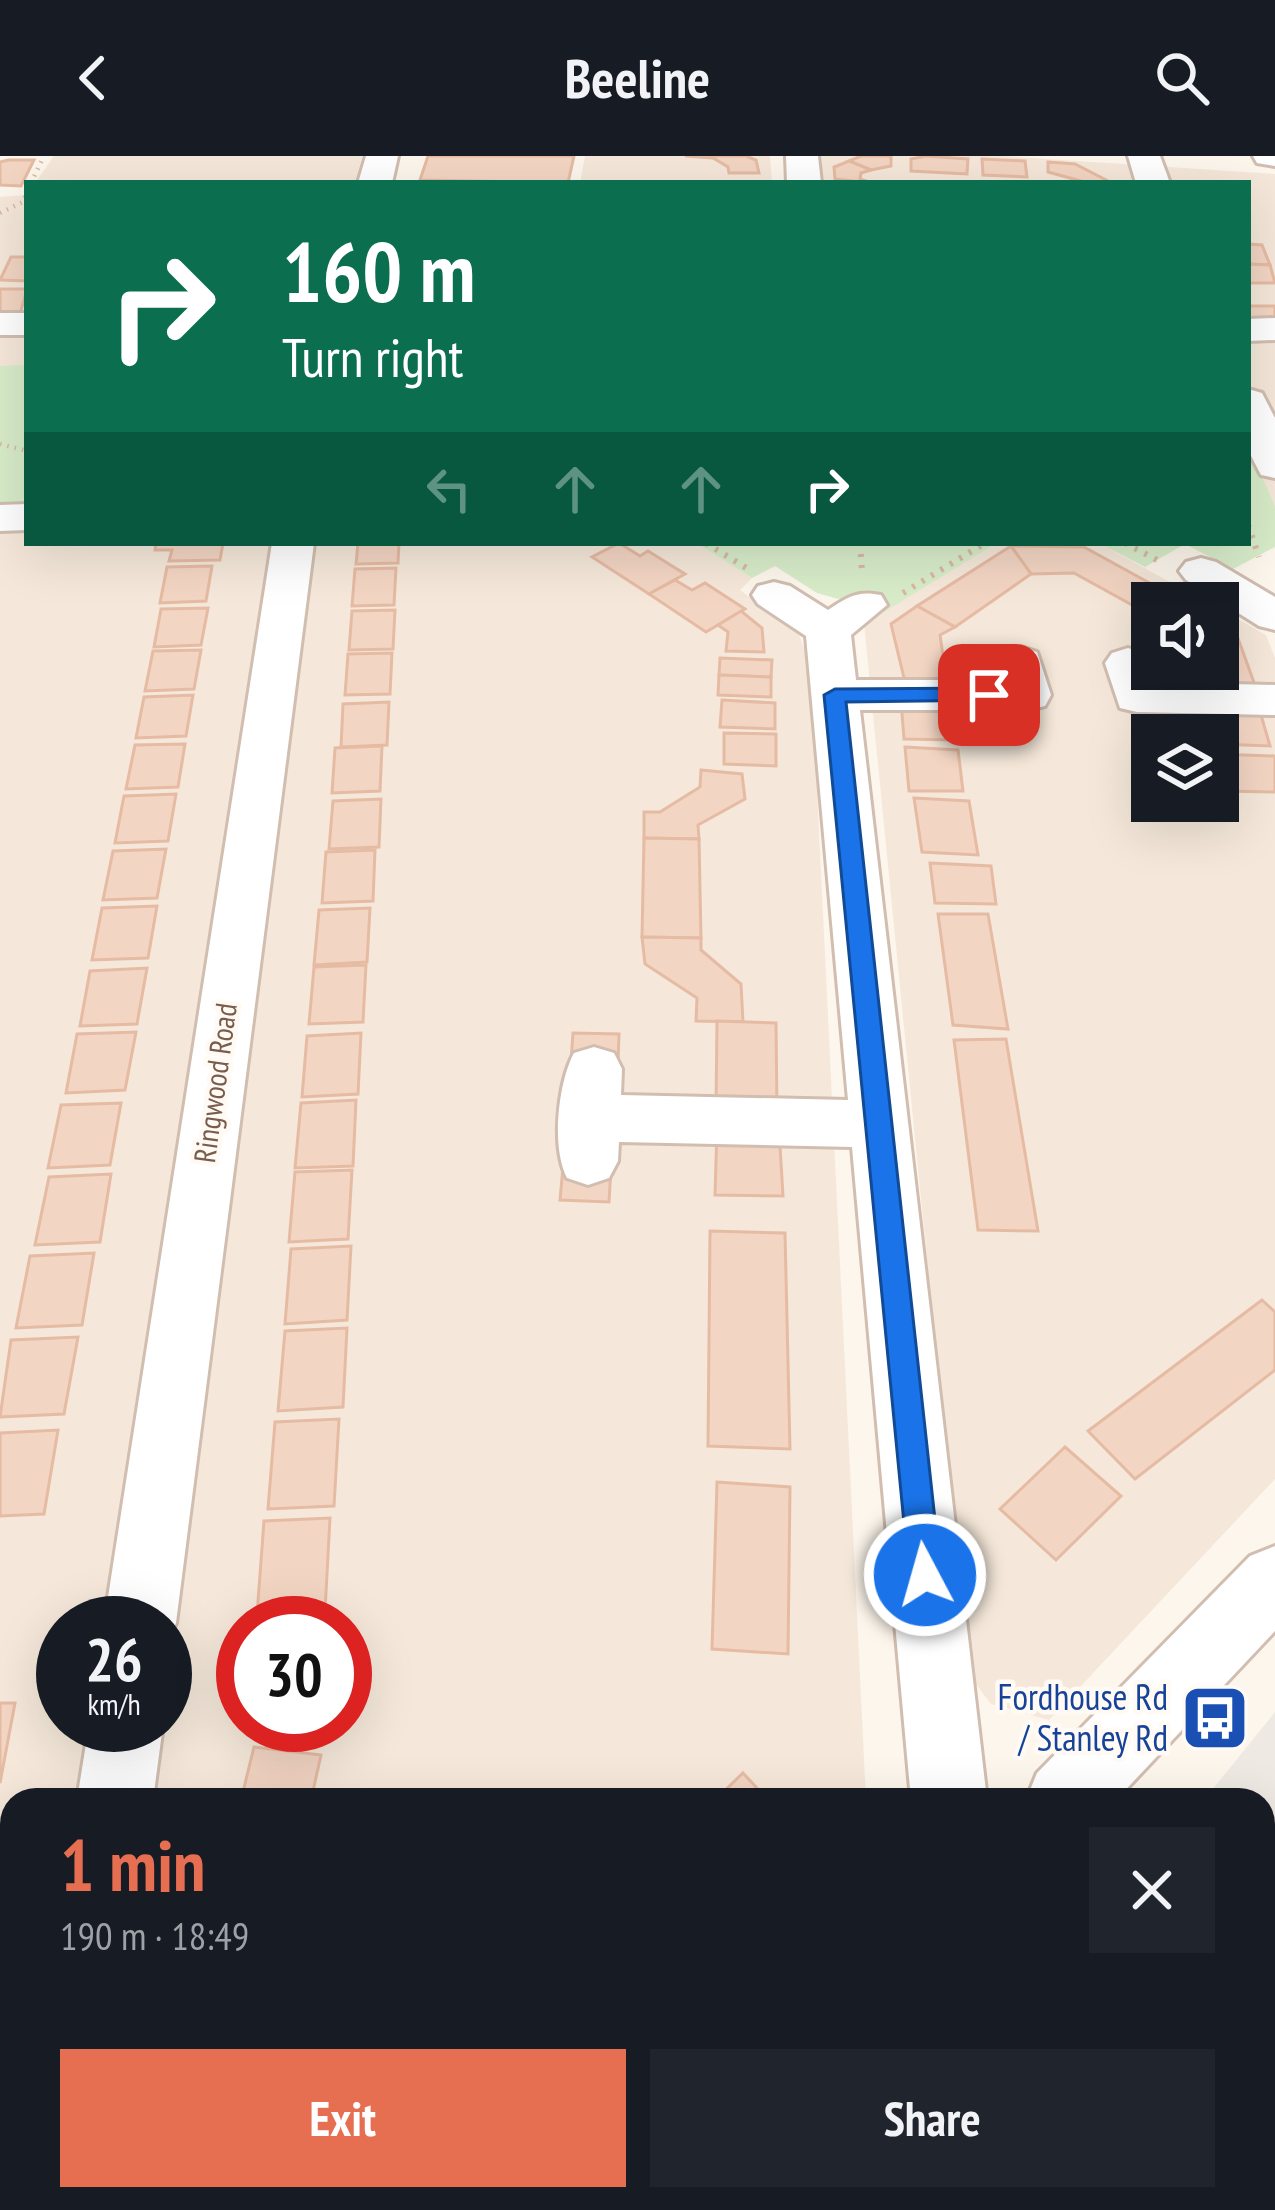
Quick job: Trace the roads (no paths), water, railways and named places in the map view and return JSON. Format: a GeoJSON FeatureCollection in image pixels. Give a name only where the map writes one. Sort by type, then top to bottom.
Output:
{"type":"FeatureCollection","features":[{"type":"Feature","properties":{"kind":"street"},"geometry":{"type":"LineString","coordinates":[[1251,407],[1275,466]]}},
{"type":"Feature","properties":{"kind":"street","name":"Ringwood Road"},"geometry":{"type":"LineString","coordinates":[[144,1596],[292,546]]}},
{"type":"Feature","properties":{"kind":"street"},"geometry":{"type":"LineString","coordinates":[[1201,571],[1264,588]]}},
{"type":"Feature","properties":{"kind":"street"},"geometry":{"type":"LineString","coordinates":[[774,595],[846,618],[835,695],[948,1788]]}},
{"type":"Feature","properties":{"kind":"street"},"geometry":{"type":"LineString","coordinates":[[835,695],[1028,695],[1021,662]]}},
{"type":"Feature","properties":{"kind":"street"},"geometry":{"type":"LineString","coordinates":[[1128,663],[1137,697],[1275,700]]}},
{"type":"Feature","properties":{"kind":"street"},"geometry":{"type":"LineString","coordinates":[[592,1116],[878,1124]]}},
{"type":"Feature","properties":{"kind":"street"},"geometry":{"type":"LineString","coordinates":[[1076,1788],[1275,1580]]}},
{"type":"Feature","properties":{"kind":"street"},"geometry":{"type":"LineString","coordinates":[[117,1788],[121,1752]]}},
{"type":"Feature","properties":{"kind":"place","name":"Fordhouse Rd / Stanley Rd"},"geometry":{"type":"Point","coordinates":[1215,1718]}}]}
